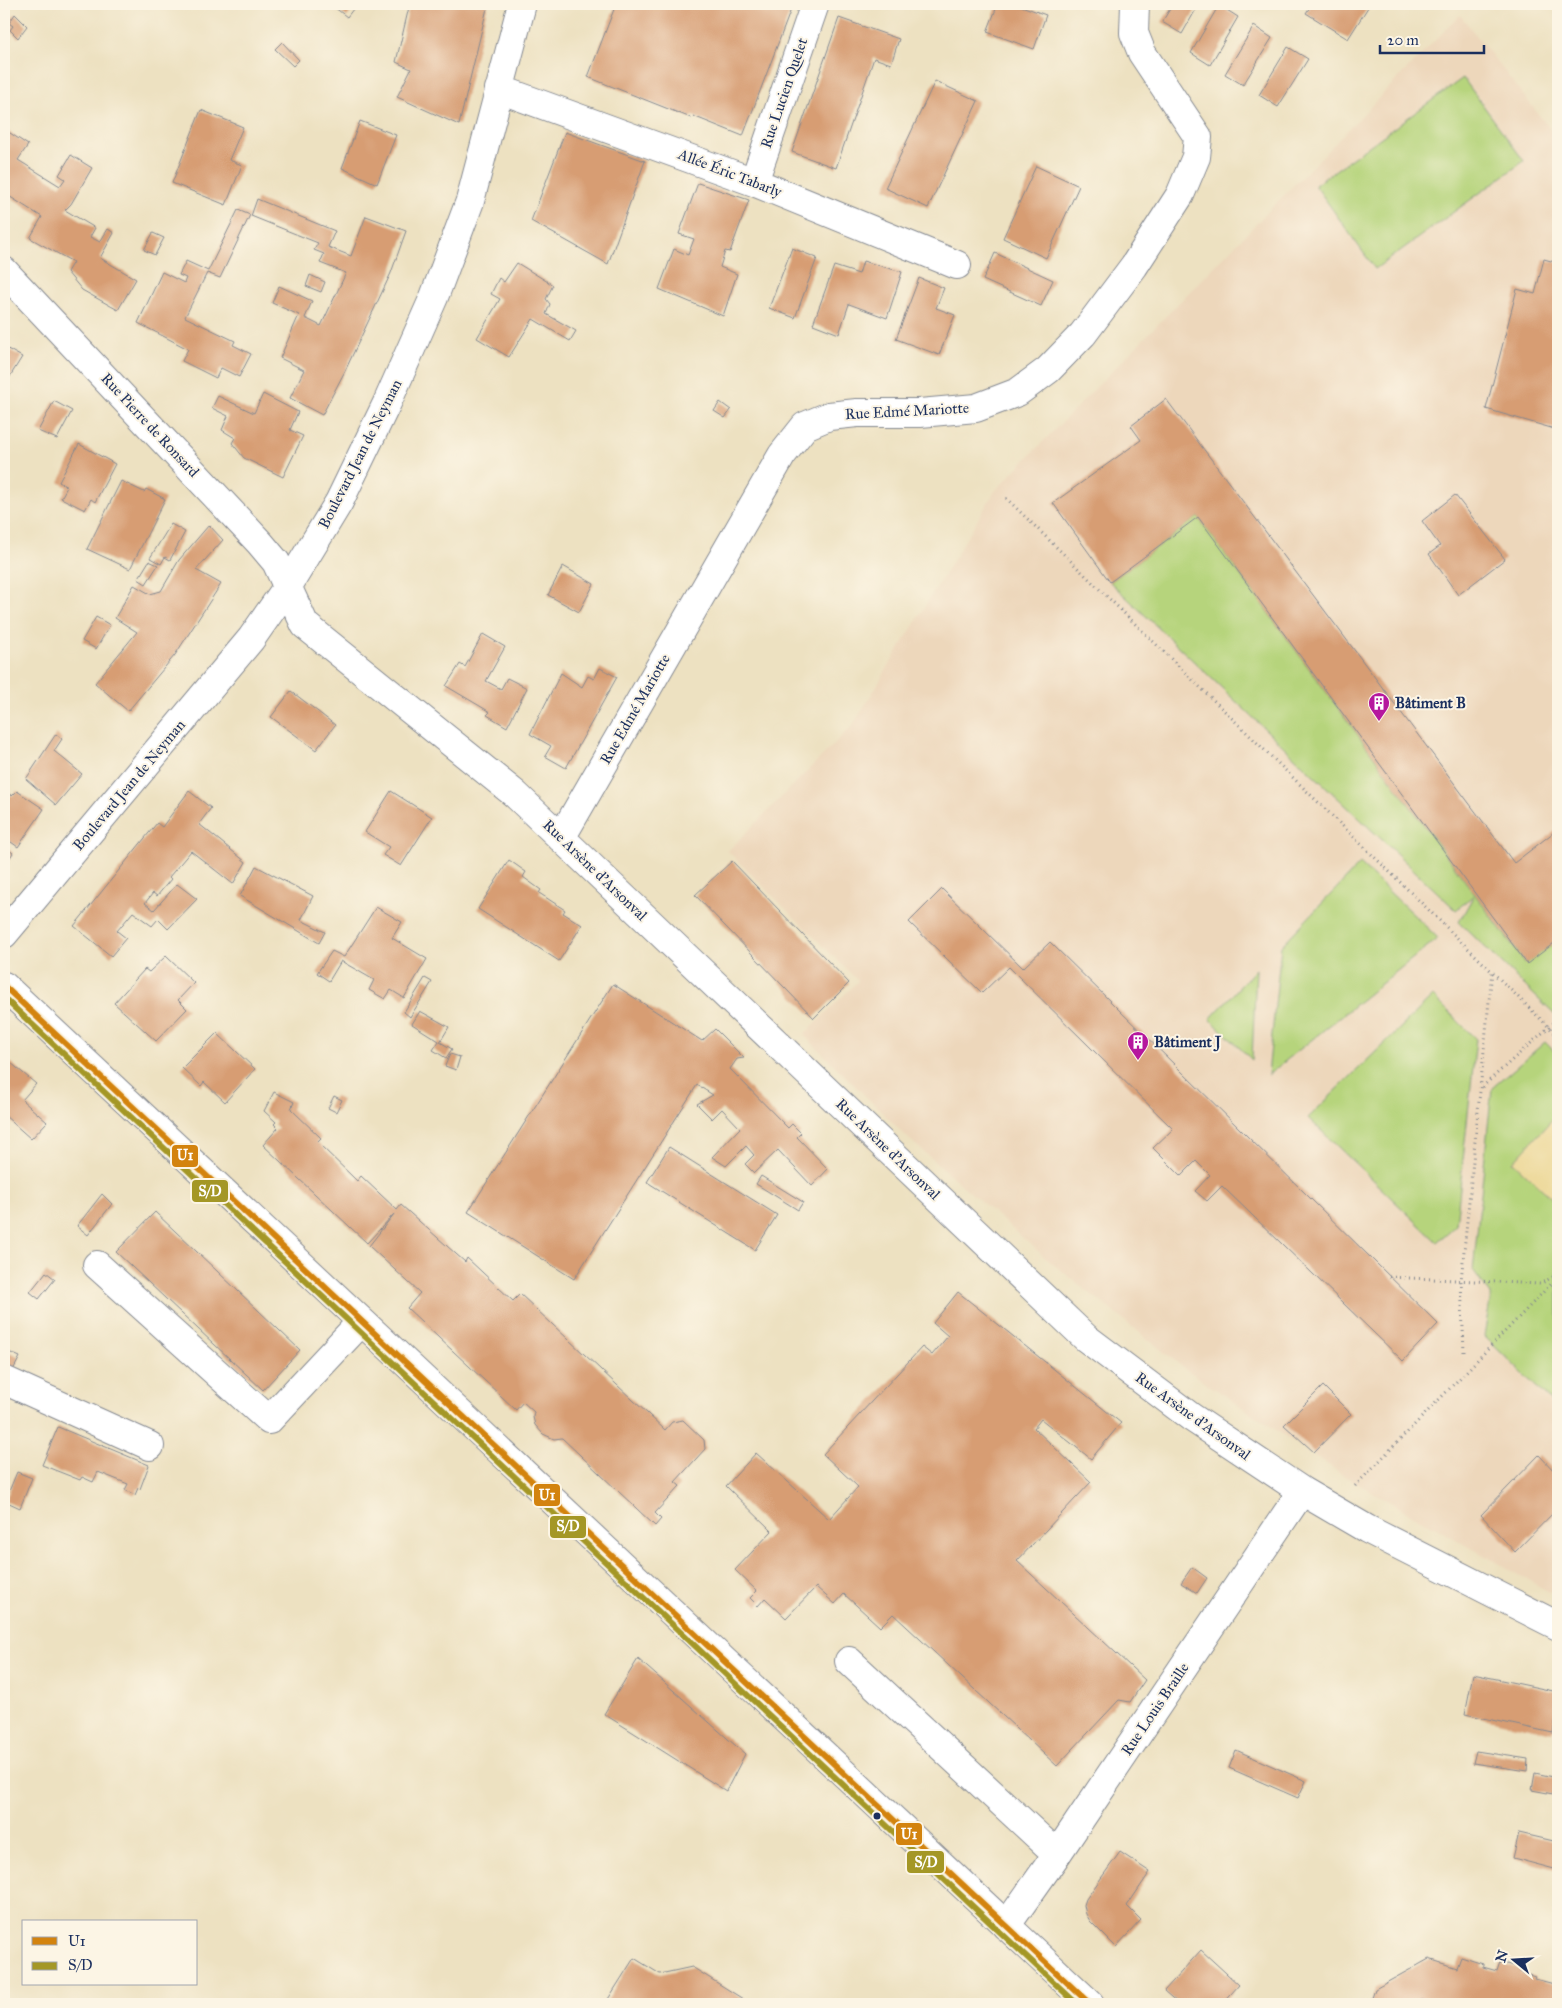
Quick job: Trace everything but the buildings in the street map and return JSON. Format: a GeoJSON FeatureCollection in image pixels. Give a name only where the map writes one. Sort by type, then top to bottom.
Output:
{"type":"FeatureCollection","features":[{"type":"Feature","properties":{"kind":"street","name":"Boulevard Jean de Neyman"},"geometry":{"type":"LineString","coordinates":[[4,934],[251,638],[288,586],[339,502],[387,403],[434,297],[470,201],[522,4]]}},
{"type":"Feature","properties":{"kind":"street","name":"Rue Lucien Quelet"},"geometry":{"type":"LineString","coordinates":[[754,182],[815,4]]}},
{"type":"Feature","properties":{"kind":"street","name":"Rue Edmé Mariotte"},"geometry":{"type":"LineString","coordinates":[[561,838],[782,455],[805,426],[829,416],[857,413],[920,413],[976,408],[1018,392],[1048,370],[1083,334],[1134,266],[1180,195],[1196,157],[1198,137],[1142,53],[1134,33],[1135,4]]}},
{"type":"Feature","properties":{"kind":"street","name":"Allée Éric Tabarly"},"geometry":{"type":"LineString","coordinates":[[499,90],[754,182],[957,265]]}},
{"type":"Feature","properties":{"kind":"street","name":"Rue Pierre de Ronsard"},"geometry":{"type":"LineString","coordinates":[[4,271],[260,543],[276,562],[288,586]]}},
{"type":"Feature","properties":{"kind":"street","name":"Rue Arsène d'Arsonval"},"geometry":{"type":"LineString","coordinates":[[288,586],[306,624],[515,794],[1086,1338],[1191,1417],[1302,1491],[1368,1529],[1558,1626]]}},
{"type":"Feature","properties":{"kind":"street"},"geometry":{"type":"LineString","coordinates":[[4,986],[360,1322],[1090,2004]]}},
{"type":"Feature","properties":{"kind":"street"},"geometry":{"type":"LineString","coordinates":[[97,1265],[269,1420],[360,1322]]}},
{"type":"Feature","properties":{"kind":"street"},"geometry":{"type":"LineString","coordinates":[[4,1380],[150,1446]]}},
{"type":"Feature","properties":{"kind":"street","name":"Rue Louis Braille"},"geometry":{"type":"LineString","coordinates":[[1006,1926],[1057,1854],[1302,1491]]}},
{"type":"Feature","properties":{"kind":"street"},"geometry":{"type":"LineString","coordinates":[[849,1661],[1057,1854]]}},
{"type":"Feature","properties":{"kind":"path"},"geometry":{"type":"LineString","coordinates":[[1006,498],[1558,1036]]}},
{"type":"Feature","properties":{"kind":"path"},"geometry":{"type":"LineString","coordinates":[[1464,1352],[1461,1281],[1492,971]]}},
{"type":"Feature","properties":{"kind":"path"},"geometry":{"type":"LineString","coordinates":[[1481,1088],[1558,1019]]}},
{"type":"Feature","properties":{"kind":"path"},"geometry":{"type":"LineString","coordinates":[[1389,1277],[1540,1284],[1558,1276]]}},
{"type":"Feature","properties":{"kind":"path"},"geometry":{"type":"LineString","coordinates":[[1354,1487],[1558,1276]]}},
{"type":"Feature","properties":{"kind":"shaded area"},"geometry":{"type":"Polygon","coordinates":[[[1460,15],[1558,139],[1558,1597],[1346,1477],[1184,1368],[1047,1259],[909,1139],[804,1035],[858,981],[728,851],[853,725],[995,491],[1460,15]]]}},
{"type":"Feature","properties":{"kind":"green space"},"geometry":{"type":"Polygon","coordinates":[[[1463,78],[1524,161],[1375,269],[1315,185],[1463,78]]]}},
{"type":"Feature","properties":{"kind":"green space"},"geometry":{"type":"Polygon","coordinates":[[[1198,517],[1526,964],[1558,940],[1558,1018],[1459,922],[1474,895],[1456,910],[1110,582],[1198,517]]]}},
{"type":"Feature","properties":{"kind":"green space"},"geometry":{"type":"Polygon","coordinates":[[[1360,864],[1438,938],[1268,1075],[1281,946],[1360,864]]]}},
{"type":"Feature","properties":{"kind":"green space"},"geometry":{"type":"Polygon","coordinates":[[[1256,969],[1252,1060],[1210,1019],[1256,969]]]}},
{"type":"Feature","properties":{"kind":"green space"},"geometry":{"type":"Polygon","coordinates":[[[1433,996],[1476,1039],[1456,1225],[1437,1242],[1308,1118],[1433,996]]]}},
{"type":"Feature","properties":{"kind":"green space"},"geometry":{"type":"Polygon","coordinates":[[[1545,1042],[1558,1055],[1558,1408],[1484,1336],[1491,1295],[1473,1271],[1492,1088],[1545,1042]]]}},
{"type":"Feature","properties":{"kind":"sand"},"geometry":{"type":"Polygon","coordinates":[[[1558,1113],[1558,1204],[1513,1162],[1558,1113]]]}},
{"type":"Feature","properties":{"kind":"transit line","name":"U1"},"geometry":{"type":"LineString","coordinates":[[4,986],[1090,2004]]}},
{"type":"Feature","properties":{"kind":"transit line","name":"S/D"},"geometry":{"type":"LineString","coordinates":[[4,998],[1077,2004]]}},
{"type":"Feature","properties":{"kind":"place","name":"Bâtiment B"},"geometry":{"type":"Point","coordinates":[1379,722]}},
{"type":"Feature","properties":{"kind":"place","name":"Bâtiment J"},"geometry":{"type":"Point","coordinates":[1138,1061]}}]}
